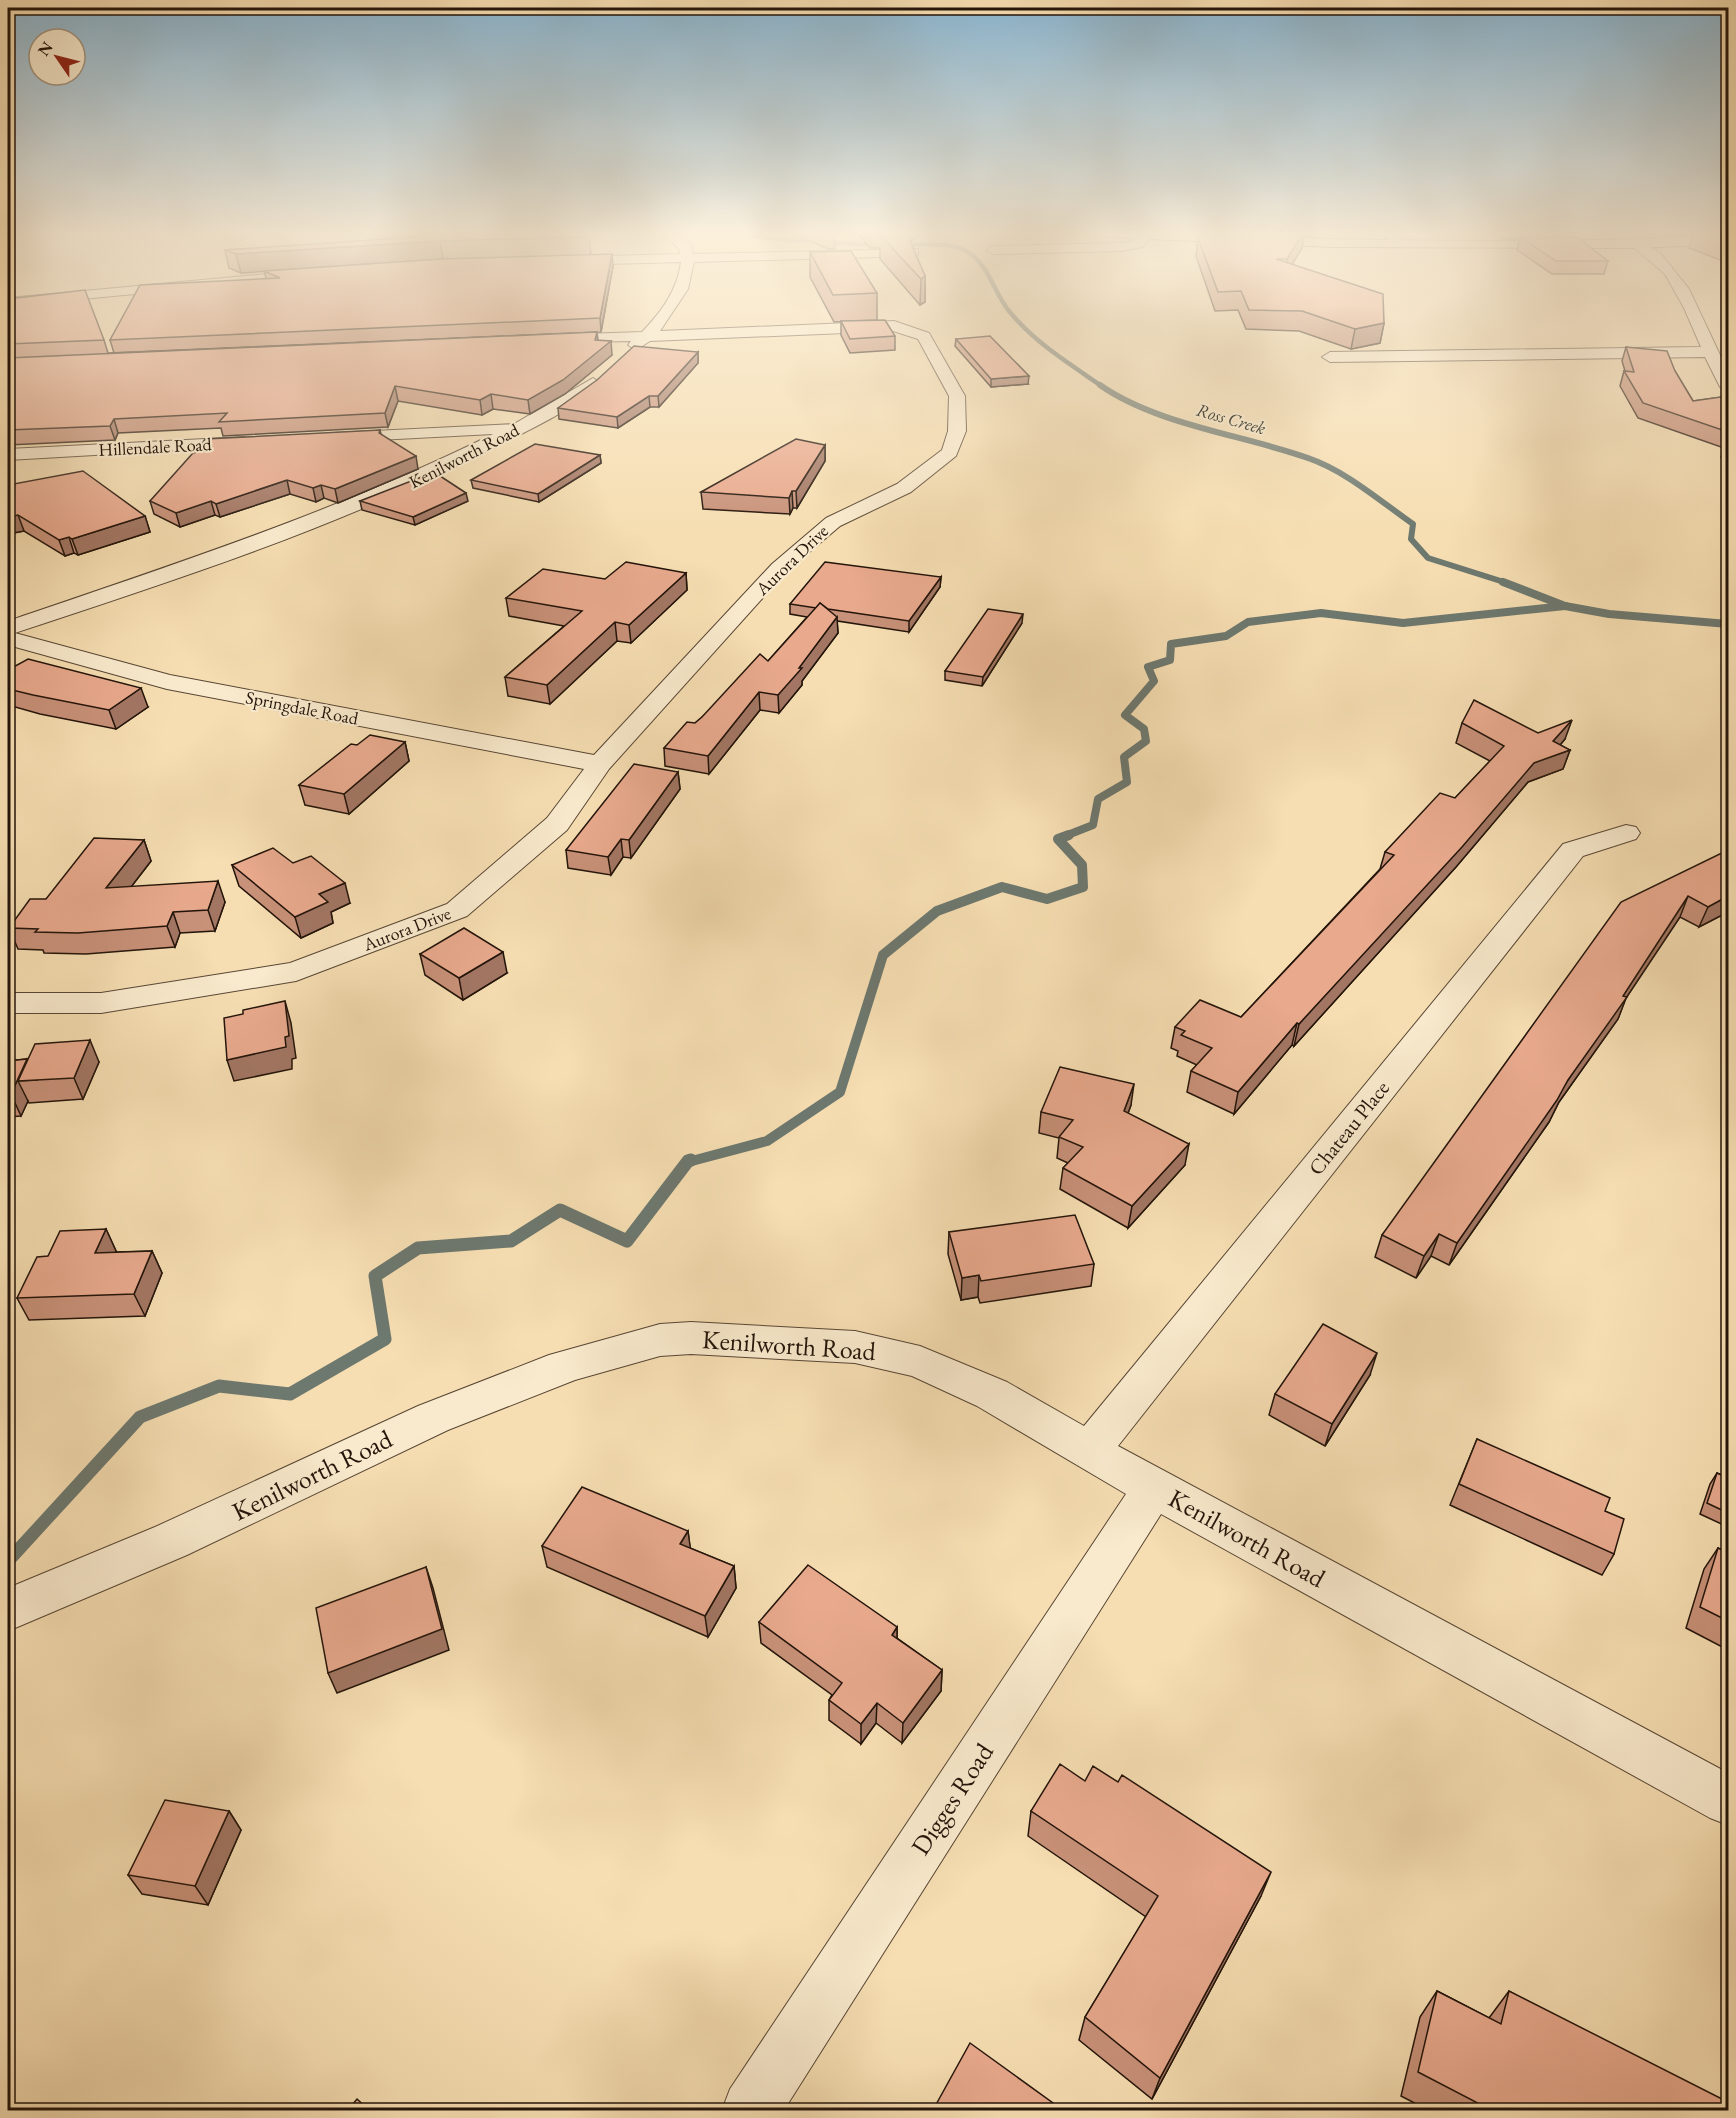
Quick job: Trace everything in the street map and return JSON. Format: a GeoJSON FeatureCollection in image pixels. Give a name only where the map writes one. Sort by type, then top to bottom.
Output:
{"type":"FeatureCollection","features":[{"type":"Feature","properties":{"kind":"street"},"geometry":{"type":"LineString","coordinates":[[624,356],[650,332]]}},
{"type":"Feature","properties":{"kind":"street","name":"Aurora Drive"},"geometry":{"type":"LineString","coordinates":[[529,341],[736,332]]}},
{"type":"Feature","properties":{"kind":"street","name":"Aurora Drive"},"geometry":{"type":"LineString","coordinates":[[8,1003],[100,1003],[296,972],[457,910],[557,824],[600,765],[779,568],[833,522],[904,488],[950,452],[957,431],[957,396],[924,336],[915,332]]}},
{"type":"Feature","properties":{"kind":"street"},"geometry":{"type":"LineString","coordinates":[[1702,332],[1728,387]]}},
{"type":"Feature","properties":{"kind":"street"},"geometry":{"type":"LineString","coordinates":[[1330,357],[1711,352]]}},
{"type":"Feature","properties":{"kind":"street","name":"Kenilworth Road"},"geometry":{"type":"LineString","coordinates":[[8,628],[302,526],[398,489],[551,414],[604,374]]}},
{"type":"Feature","properties":{"kind":"street"},"geometry":{"type":"LineString","coordinates":[[317,438],[519,428]]}},
{"type":"Feature","properties":{"kind":"street","name":"Hillendale Road"},"geometry":{"type":"LineString","coordinates":[[8,454],[257,441]]}},
{"type":"Feature","properties":{"kind":"street","name":"Springdale Road"},"geometry":{"type":"LineString","coordinates":[[8,638],[167,682],[600,765]]}},
{"type":"Feature","properties":{"kind":"street","name":"Chateau Place"},"geometry":{"type":"LineString","coordinates":[[1090,1450],[1573,850],[1626,833]]}},
{"type":"Feature","properties":{"kind":"street","name":"Kenilworth Road"},"geometry":{"type":"LineString","coordinates":[[8,1610],[181,1537],[433,1418],[563,1367],[660,1340],[691,1338],[762,1340],[855,1347],[920,1362],[992,1394],[1154,1488],[1728,1800]]}},
{"type":"Feature","properties":{"kind":"street","name":"Digges Road"},"geometry":{"type":"LineString","coordinates":[[751,2110],[1154,1488]]}},
{"type":"Feature","properties":{"kind":"building"},"geometry":{"type":"Polygon","coordinates":[[[8,332],[101,332],[104,340],[8,344],[8,332]]]}},
{"type":"Feature","properties":{"kind":"building"},"geometry":{"type":"Polygon","coordinates":[[[114,332],[292,332],[110,340],[114,332]]]}},
{"type":"Feature","properties":{"kind":"building"},"geometry":{"type":"Polygon","coordinates":[[[597,332],[595,340],[611,341],[563,380],[528,400],[491,394],[480,400],[395,386],[385,413],[219,422],[227,413],[114,419],[110,426],[8,430],[8,358],[597,332]]]}},
{"type":"Feature","properties":{"kind":"building"},"geometry":{"type":"Polygon","coordinates":[[[846,332],[892,332],[895,336],[850,339],[846,332]]]}},
{"type":"Feature","properties":{"kind":"building"},"geometry":{"type":"Polygon","coordinates":[[[990,336],[1029,376],[991,379],[956,339],[990,336]]]}},
{"type":"Feature","properties":{"kind":"building"},"geometry":{"type":"Polygon","coordinates":[[[634,346],[698,352],[658,396],[649,396],[617,417],[558,408],[597,380],[634,346]]]}},
{"type":"Feature","properties":{"kind":"building"},"geometry":{"type":"Polygon","coordinates":[[[1626,347],[1667,351],[1675,371],[1693,401],[1728,396],[1728,432],[1643,403],[1624,371],[1634,372],[1626,347]]]}},
{"type":"Feature","properties":{"kind":"building"},"geometry":{"type":"Polygon","coordinates":[[[380,430],[379,433],[416,456],[335,489],[321,485],[313,488],[287,480],[216,504],[211,501],[176,513],[150,501],[193,453],[197,452],[205,439],[380,430]]]}},
{"type":"Feature","properties":{"kind":"building"},"geometry":{"type":"Polygon","coordinates":[[[796,439],[825,445],[796,491],[792,491],[789,498],[701,492],[796,439]]]}},
{"type":"Feature","properties":{"kind":"building"},"geometry":{"type":"Polygon","coordinates":[[[535,444],[600,455],[538,494],[471,480],[535,444]]]}},
{"type":"Feature","properties":{"kind":"building"},"geometry":{"type":"Polygon","coordinates":[[[83,471],[145,516],[72,539],[69,537],[59,540],[18,515],[8,517],[8,485],[83,471]]]}},
{"type":"Feature","properties":{"kind":"building"},"geometry":{"type":"Polygon","coordinates":[[[434,472],[466,493],[413,517],[360,501],[434,472]]]}},
{"type":"Feature","properties":{"kind":"building"},"geometry":{"type":"Polygon","coordinates":[[[626,562],[686,573],[629,625],[615,622],[547,685],[505,677],[582,611],[506,598],[543,569],[605,579],[626,562]]]}},
{"type":"Feature","properties":{"kind":"building"},"geometry":{"type":"Polygon","coordinates":[[[825,562],[941,577],[909,621],[828,609],[820,603],[816,608],[790,604],[825,562]]]}},
{"type":"Feature","properties":{"kind":"building"},"geometry":{"type":"Polygon","coordinates":[[[820,603],[837,617],[799,668],[802,668],[778,695],[759,692],[708,756],[664,748],[687,722],[695,723],[702,717],[760,654],[768,661],[820,603]]]}},
{"type":"Feature","properties":{"kind":"building"},"geometry":{"type":"Polygon","coordinates":[[[988,609],[1023,614],[983,677],[945,671],[988,609]]]}},
{"type":"Feature","properties":{"kind":"building"},"geometry":{"type":"Polygon","coordinates":[[[28,659],[141,688],[109,710],[8,689],[8,670],[28,659]]]}},
{"type":"Feature","properties":{"kind":"building"},"geometry":{"type":"Polygon","coordinates":[[[1474,700],[1538,733],[1572,720],[1553,741],[1570,750],[1534,763],[1462,847],[1299,1024],[1297,1023],[1238,1092],[1191,1071],[1212,1048],[1181,1035],[1185,1031],[1175,1027],[1200,1000],[1241,1017],[1394,855],[1385,852],[1440,793],[1455,798],[1504,746],[1462,723],[1474,700]]]}},
{"type":"Feature","properties":{"kind":"building"},"geometry":{"type":"Polygon","coordinates":[[[370,735],[405,742],[344,794],[299,785],[351,744],[357,745],[370,735]]]}},
{"type":"Feature","properties":{"kind":"building"},"geometry":{"type":"Polygon","coordinates":[[[634,764],[678,772],[629,840],[621,839],[608,857],[566,850],[634,764]]]}},
{"type":"Feature","properties":{"kind":"building"},"geometry":{"type":"Polygon","coordinates":[[[94,838],[144,840],[106,888],[218,881],[208,910],[173,912],[167,926],[78,933],[35,932],[38,929],[9,928],[30,899],[46,899],[94,838]]]}},
{"type":"Feature","properties":{"kind":"building"},"geometry":{"type":"Polygon","coordinates":[[[273,848],[293,863],[311,856],[345,883],[319,894],[328,902],[295,917],[232,865],[273,848]]]}},
{"type":"Feature","properties":{"kind":"building"},"geometry":{"type":"Polygon","coordinates":[[[1728,850],[1728,896],[1708,907],[1688,896],[1623,996],[1627,997],[1457,1243],[1439,1234],[1424,1256],[1382,1235],[1621,902],[1728,850]]]}},
{"type":"Feature","properties":{"kind":"building"},"geometry":{"type":"Polygon","coordinates":[[[464,928],[503,952],[459,978],[420,954],[464,928]]]}},
{"type":"Feature","properties":{"kind":"building"},"geometry":{"type":"Polygon","coordinates":[[[285,1001],[289,1036],[285,1037],[286,1047],[227,1060],[224,1018],[243,1014],[243,1010],[285,1001]]]}},
{"type":"Feature","properties":{"kind":"building"},"geometry":{"type":"Polygon","coordinates":[[[90,1040],[74,1078],[18,1081],[35,1044],[90,1040]]]}},
{"type":"Feature","properties":{"kind":"building"},"geometry":{"type":"Polygon","coordinates":[[[27,1059],[11,1094],[8,1094],[8,1061],[27,1059]]]}},
{"type":"Feature","properties":{"kind":"building"},"geometry":{"type":"Polygon","coordinates":[[[1060,1067],[1134,1084],[1124,1111],[1189,1144],[1132,1206],[1063,1168],[1083,1147],[1059,1137],[1073,1120],[1041,1112],[1060,1067]]]}},
{"type":"Feature","properties":{"kind":"building"},"geometry":{"type":"Polygon","coordinates":[[[1075,1215],[1094,1264],[981,1281],[979,1275],[962,1278],[949,1232],[1075,1215]]]}},
{"type":"Feature","properties":{"kind":"building"},"geometry":{"type":"Polygon","coordinates":[[[106,1229],[95,1253],[152,1251],[134,1294],[17,1298],[37,1257],[48,1256],[60,1231],[106,1229]]]}},
{"type":"Feature","properties":{"kind":"building"},"geometry":{"type":"Polygon","coordinates":[[[1323,1324],[1377,1353],[1332,1424],[1275,1394],[1323,1324]]]}},
{"type":"Feature","properties":{"kind":"building"},"geometry":{"type":"Polygon","coordinates":[[[1477,1439],[1610,1498],[1605,1511],[1624,1519],[1614,1554],[1459,1484],[1477,1439]]]}},
{"type":"Feature","properties":{"kind":"building"},"geometry":{"type":"Polygon","coordinates":[[[1717,1473],[1728,1478],[1728,1513],[1707,1503],[1717,1473]]]}},
{"type":"Feature","properties":{"kind":"building"},"geometry":{"type":"Polygon","coordinates":[[[582,1487],[688,1531],[680,1544],[734,1566],[705,1616],[542,1546],[582,1487]]]}},
{"type":"Feature","properties":{"kind":"building"},"geometry":{"type":"Polygon","coordinates":[[[1718,1548],[1728,1553],[1728,1621],[1700,1607],[1718,1548]]]}},
{"type":"Feature","properties":{"kind":"building"},"geometry":{"type":"Polygon","coordinates":[[[808,1565],[897,1627],[892,1635],[942,1670],[903,1723],[877,1703],[861,1724],[829,1700],[842,1683],[759,1622],[808,1565]]]}},
{"type":"Feature","properties":{"kind":"building"},"geometry":{"type":"Polygon","coordinates":[[[426,1567],[442,1629],[328,1673],[316,1608],[426,1567]]]}},
{"type":"Feature","properties":{"kind":"building"},"geometry":{"type":"Polygon","coordinates":[[[1060,1764],[1085,1781],[1093,1766],[1118,1782],[1122,1775],[1271,1872],[1160,2078],[1085,2017],[1158,1896],[1031,1811],[1060,1764]]]}},
{"type":"Feature","properties":{"kind":"building"},"geometry":{"type":"Polygon","coordinates":[[[165,1800],[229,1811],[195,1886],[128,1875],[165,1800]]]}},
{"type":"Feature","properties":{"kind":"building"},"geometry":{"type":"Polygon","coordinates":[[[1437,1991],[1501,2024],[1509,1991],[1722,2099],[1721,2110],[1491,2110],[1418,2072],[1437,1991]]]}},
{"type":"Feature","properties":{"kind":"building"},"geometry":{"type":"Polygon","coordinates":[[[970,2043],[1053,2103],[1049,2110],[933,2110],[970,2043]]]}},
{"type":"Feature","properties":{"kind":"building"},"geometry":{"type":"Polygon","coordinates":[[[357,2099],[369,2110],[348,2110],[357,2099]]]}},
{"type":"Feature","properties":{"kind":"waterway","name":"Ross Creek"},"geometry":{"type":"LineString","coordinates":[[1029,332],[1101,386]]}},
{"type":"Feature","properties":{"kind":"waterway","name":"Ross Creek"},"geometry":{"type":"LineString","coordinates":[[1101,386],[1123,399],[1174,420],[1283,450],[1322,464],[1362,487],[1413,524],[1411,539],[1428,558],[1507,583]]}},
{"type":"Feature","properties":{"kind":"waterway","name":"Ross Creek"},"geometry":{"type":"LineString","coordinates":[[1503,582],[1565,606]]}},
{"type":"Feature","properties":{"kind":"waterway"},"geometry":{"type":"LineString","coordinates":[[1065,836],[1093,825],[1098,799],[1127,782],[1124,757],[1146,741],[1144,729],[1125,715],[1154,681],[1148,667],[1170,660],[1171,644],[1226,636],[1248,622],[1321,613],[1403,623],[1565,606]]}},
{"type":"Feature","properties":{"kind":"waterway","name":"Ross Creek"},"geometry":{"type":"LineString","coordinates":[[1565,606],[1609,614],[1728,624]]}},
{"type":"Feature","properties":{"kind":"waterway"},"geometry":{"type":"LineString","coordinates":[[688,1162],[767,1141],[840,1092],[883,955],[937,911],[1002,887],[1047,899],[1083,887],[1082,865],[1058,839],[1069,835]]}},
{"type":"Feature","properties":{"kind":"waterway"},"geometry":{"type":"LineString","coordinates":[[8,1561],[140,1417],[219,1386],[290,1394],[385,1339],[375,1276],[418,1248],[511,1241],[560,1210],[627,1241],[691,1160]]}}]}
